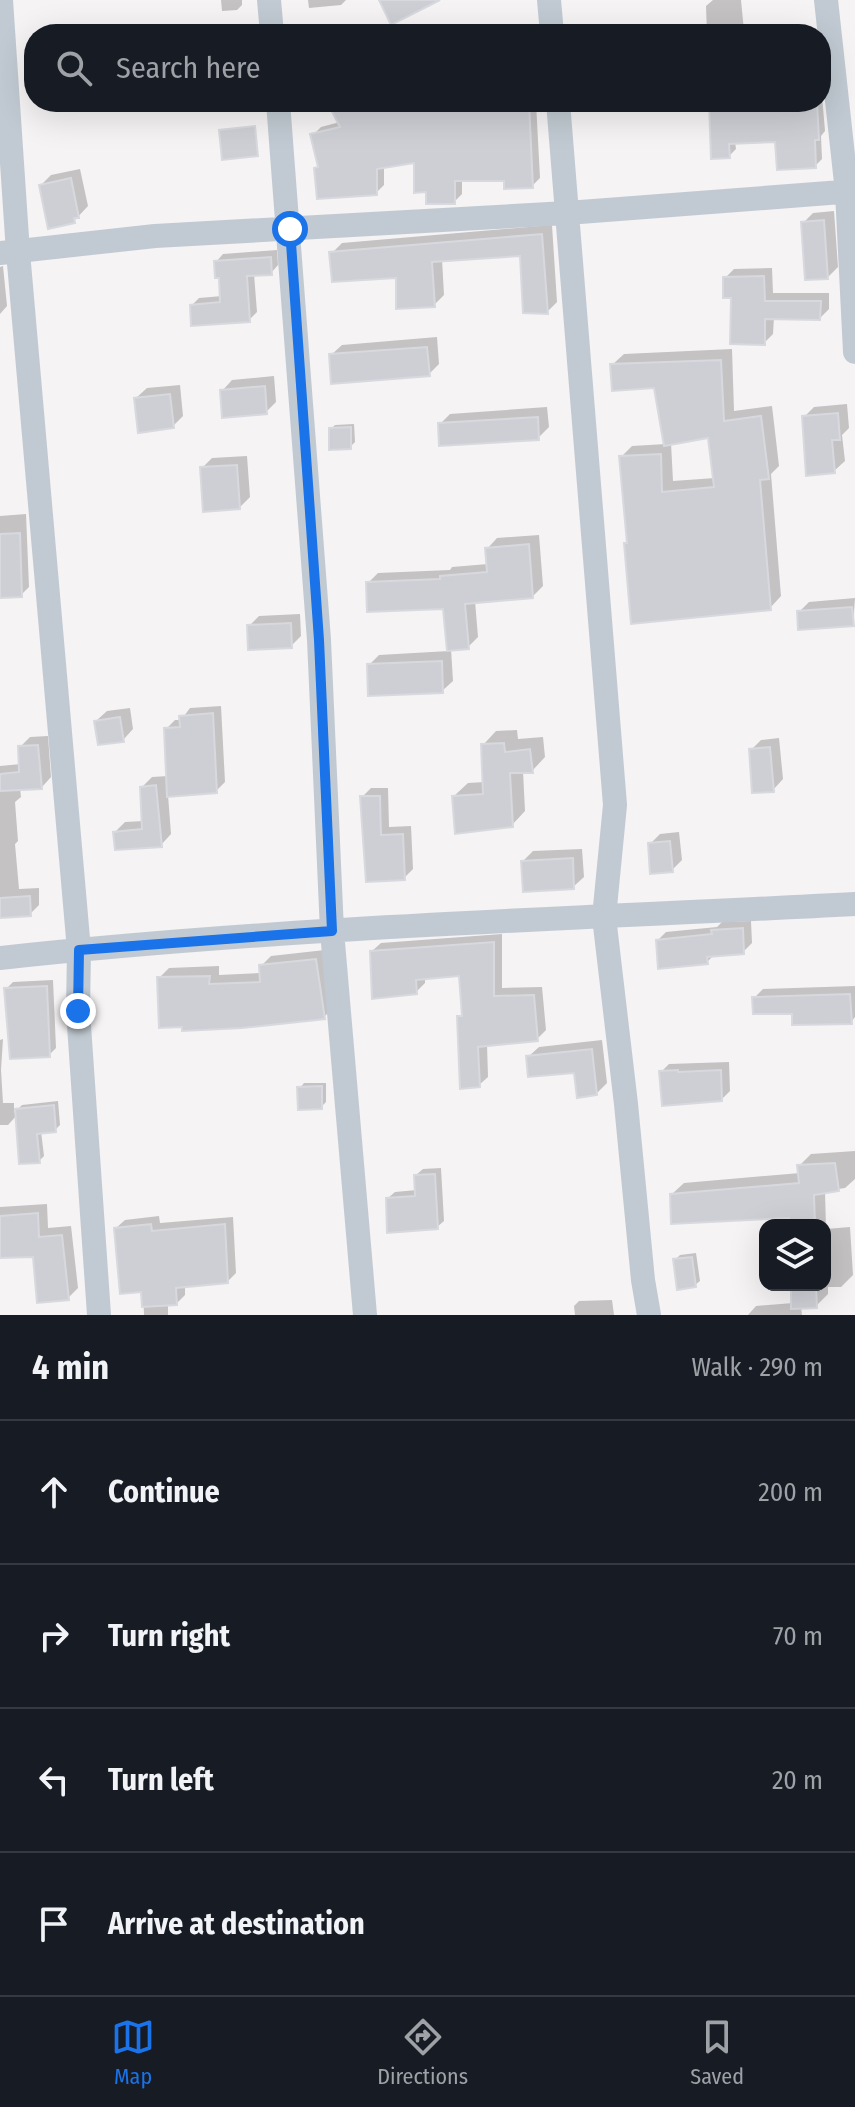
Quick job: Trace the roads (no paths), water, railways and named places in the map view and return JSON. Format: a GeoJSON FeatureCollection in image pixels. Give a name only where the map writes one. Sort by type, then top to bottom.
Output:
{"type":"FeatureCollection","features":[{"type":"Feature","properties":{"kind":"street"},"geometry":{"type":"LineString","coordinates":[[1,0],[9,252],[79,950],[78,1011],[99,1315]]}},
{"type":"Feature","properties":{"kind":"street"},"geometry":{"type":"LineString","coordinates":[[269,0],[271,24]]}},
{"type":"Feature","properties":{"kind":"street"},"geometry":{"type":"LineString","coordinates":[[549,0],[551,24]]}},
{"type":"Feature","properties":{"kind":"street"},"geometry":{"type":"LineString","coordinates":[[826,0],[829,24]]}},
{"type":"Feature","properties":{"kind":"street"},"geometry":{"type":"LineString","coordinates":[[831,38],[851,191],[855,352]]}},
{"type":"Feature","properties":{"kind":"street"},"geometry":{"type":"LineString","coordinates":[[279,112],[319,640],[332,931],[365,1315]]}},
{"type":"Feature","properties":{"kind":"street"},"geometry":{"type":"LineString","coordinates":[[559,112],[615,805],[604,917],[649,1315]]}},
{"type":"Feature","properties":{"kind":"street"},"geometry":{"type":"LineString","coordinates":[[9,252],[155,236],[567,213],[851,191]]}},
{"type":"Feature","properties":{"kind":"street"},"geometry":{"type":"LineString","coordinates":[[0,958],[332,931],[855,904]]}}]}
